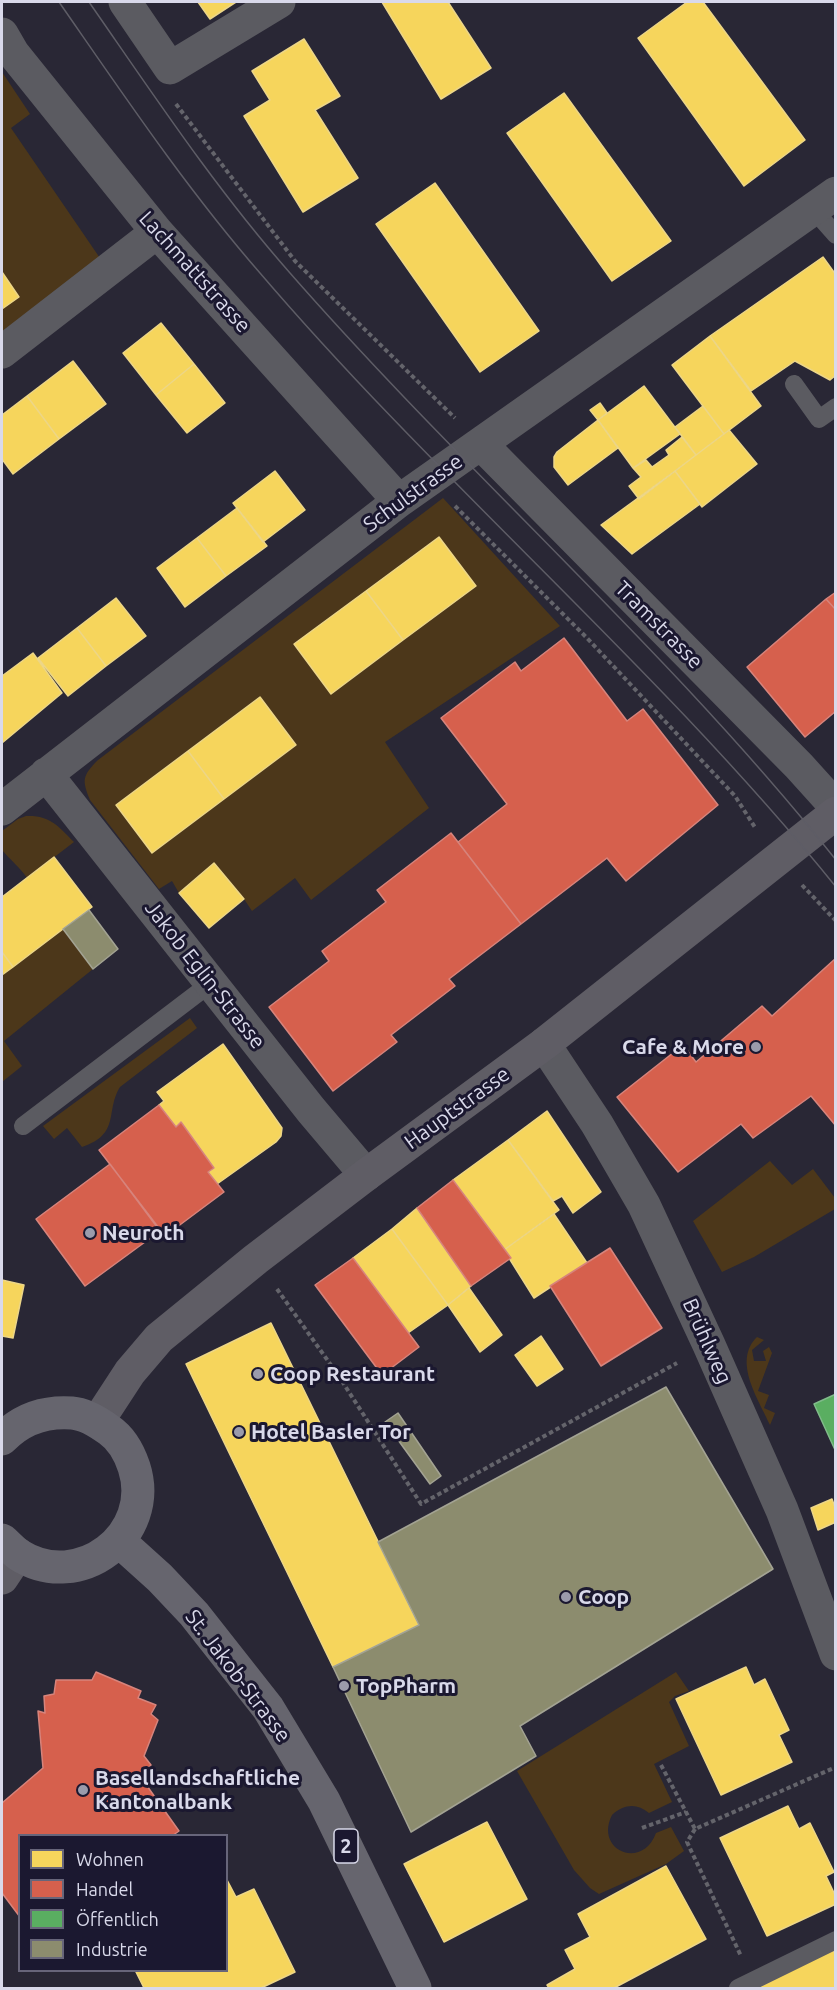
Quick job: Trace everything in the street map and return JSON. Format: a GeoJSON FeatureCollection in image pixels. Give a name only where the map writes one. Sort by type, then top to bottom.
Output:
{"type":"FeatureCollection","features":[{"type":"Feature","properties":{"kind":"main road"},"geometry":{"type":"LineString","coordinates":[[2,1439],[12,1428],[32,1417],[54,1412],[77,1413],[98,1421],[116,1435],[130,1454],[137,1476],[138,1500],[131,1522],[119,1541],[102,1556],[82,1564],[60,1567],[7,1557]]}},
{"type":"Feature","properties":{"kind":"main road","name":"St. Jakob-Strasse"},"geometry":{"type":"LineString","coordinates":[[119,1541],[160,1578],[194,1614],[268,1708],[324,1801],[415,1989]]}},
{"type":"Feature","properties":{"kind":"street"},"geometry":{"type":"LineString","coordinates":[[125,2],[170,68],[279,2]]}},
{"type":"Feature","properties":{"kind":"street","name":"Lachmattstrasse"},"geometry":{"type":"LineString","coordinates":[[2,34],[13,53],[157,232],[399,501]]}},
{"type":"Feature","properties":{"kind":"street","name":"Schulstrasse"},"geometry":{"type":"LineString","coordinates":[[2,808],[399,501],[824,201]]}},
{"type":"Feature","properties":{"kind":"street"},"geometry":{"type":"LineString","coordinates":[[2,352],[157,232]]}},
{"type":"Feature","properties":{"kind":"street","name":"Tramstrasse"},"geometry":{"type":"LineString","coordinates":[[481,444],[799,766],[836,807]]}},
{"type":"Feature","properties":{"kind":"street","name":"Jakob Eglin-Strasse"},"geometry":{"type":"LineString","coordinates":[[46,774],[311,1110],[366,1175]]}},
{"type":"Feature","properties":{"kind":"street","name":"Hauptstrasse"},"geometry":{"type":"LineString","coordinates":[[98,1421],[130,1372],[159,1338],[256,1259],[366,1175],[544,1044],[836,813]]}},
{"type":"Feature","properties":{"kind":"street","name":"Brühlweg"},"geometry":{"type":"LineString","coordinates":[[544,1044],[597,1124],[644,1205],[710,1345],[782,1510],[836,1654]]}},
{"type":"Feature","properties":{"kind":"lane"},"geometry":{"type":"LineString","coordinates":[[824,201],[836,235]]}},
{"type":"Feature","properties":{"kind":"lane"},"geometry":{"type":"LineString","coordinates":[[794,384],[819,419],[836,407]]}},
{"type":"Feature","properties":{"kind":"lane"},"geometry":{"type":"LineString","coordinates":[[23,1126],[211,983]]}},
{"type":"Feature","properties":{"kind":"lane"},"geometry":{"type":"LineString","coordinates":[[746,1985],[836,1940]]}},
{"type":"Feature","properties":{"kind":"path"},"geometry":{"type":"LineString","coordinates":[[170,68],[173,100],[295,261],[481,444]]}},
{"type":"Feature","properties":{"kind":"path"},"geometry":{"type":"LineString","coordinates":[[429,480],[586,638],[735,796],[776,860],[836,921]]}},
{"type":"Feature","properties":{"kind":"path"},"geometry":{"type":"LineString","coordinates":[[256,1259],[338,1375],[421,1504],[710,1345]]}},
{"type":"Feature","properties":{"kind":"path"},"geometry":{"type":"LineString","coordinates":[[662,1765],[695,1829]]}},
{"type":"Feature","properties":{"kind":"path"},"geometry":{"type":"LineString","coordinates":[[746,1985],[687,1842],[695,1829],[836,1767]]}},
{"type":"Feature","properties":{"kind":"path"},"geometry":{"type":"LineString","coordinates":[[642,1828],[686,1812]]}},
{"type":"Feature","properties":{"kind":"shaded area"},"geometry":{"type":"Polygon","coordinates":[[[2,72],[30,114],[11,128],[104,264],[2,334],[2,309],[19,297],[2,272],[2,72]]]}},
{"type":"Feature","properties":{"kind":"shaded area"},"geometry":{"type":"Polygon","coordinates":[[[443,498],[560,626],[385,742],[429,808],[311,900],[295,878],[252,911],[214,863],[179,893],[172,881],[159,889],[90,800],[85,783],[86,774],[98,760],[443,498]]]}},
{"type":"Feature","properties":{"kind":"shaded area"},"geometry":{"type":"Polygon","coordinates":[[[26,816],[48,820],[58,826],[74,842],[27,878],[2,850],[2,831],[26,816]]]}},
{"type":"Feature","properties":{"kind":"shaded area"},"geometry":{"type":"Polygon","coordinates":[[[63,929],[93,969],[4,1041],[22,1066],[2,1082],[2,975],[63,929]]]}},
{"type":"Feature","properties":{"kind":"shaded area"},"geometry":{"type":"Polygon","coordinates":[[[190,1018],[197,1028],[120,1087],[107,1129],[94,1142],[82,1147],[67,1128],[54,1139],[43,1126],[190,1018]]]}},
{"type":"Feature","properties":{"kind":"shaded area"},"geometry":{"type":"Polygon","coordinates":[[[770,1161],[792,1185],[813,1169],[835,1198],[835,1209],[754,1257],[722,1272],[693,1221],[770,1161]]]}},
{"type":"Feature","properties":{"kind":"shaded area"},"geometry":{"type":"Polygon","coordinates":[[[757,1337],[764,1340],[752,1350],[754,1361],[766,1361],[763,1351],[769,1347],[772,1353],[758,1391],[769,1395],[764,1408],[775,1413],[770,1425],[754,1392],[747,1369],[750,1347],[757,1337]]]}},
{"type":"Feature","properties":{"kind":"shaded area"},"geometry":{"type":"Polygon","coordinates":[[[676,1672],[689,1691],[675,1696],[669,1702],[689,1746],[654,1764],[672,1802],[649,1813],[635,1806],[626,1807],[612,1815],[608,1827],[609,1838],[614,1846],[631,1853],[641,1851],[649,1845],[656,1833],[671,1827],[684,1851],[666,1864],[599,1894],[590,1888],[574,1870],[517,1771],[676,1672]]]}},
{"type":"Feature","properties":{"kind":"building: Wohnen"},"geometry":{"type":"Polygon","coordinates":[[[198,2],[236,2],[210,19],[198,2]]]}},
{"type":"Feature","properties":{"kind":"building: Wohnen"},"geometry":{"type":"Polygon","coordinates":[[[382,2],[448,2],[491,68],[441,99],[382,2]]]}},
{"type":"Feature","properties":{"kind":"building: Wohnen"},"geometry":{"type":"Polygon","coordinates":[[[687,2],[703,2],[805,140],[744,186],[638,38],[687,2]]]}},
{"type":"Feature","properties":{"kind":"building: Wohnen"},"geometry":{"type":"Polygon","coordinates":[[[304,39],[340,96],[315,110],[358,178],[303,212],[244,116],[270,100],[252,71],[304,39]]]}},
{"type":"Feature","properties":{"kind":"building: Wohnen"},"geometry":{"type":"Polygon","coordinates":[[[564,93],[671,241],[612,281],[507,133],[564,93]]]}},
{"type":"Feature","properties":{"kind":"building: Wohnen"},"geometry":{"type":"Polygon","coordinates":[[[435,183],[539,331],[480,372],[376,224],[435,183]]]}},
{"type":"Feature","properties":{"kind":"building: Wohnen"},"geometry":{"type":"Polygon","coordinates":[[[823,257],[836,275],[836,375],[830,380],[795,361],[751,391],[710,336],[823,257]]]}},
{"type":"Feature","properties":{"kind":"building: Wohnen"},"geometry":{"type":"Polygon","coordinates":[[[2,272],[19,297],[2,309],[2,272]]]}},
{"type":"Feature","properties":{"kind":"building: Wohnen"},"geometry":{"type":"Polygon","coordinates":[[[161,323],[194,364],[156,395],[123,353],[161,323]]]}},
{"type":"Feature","properties":{"kind":"building: Wohnen"},"geometry":{"type":"Polygon","coordinates":[[[710,336],[761,406],[724,434],[672,365],[710,336]]]}},
{"type":"Feature","properties":{"kind":"building: Wohnen"},"geometry":{"type":"Polygon","coordinates":[[[73,361],[106,404],[59,439],[27,396],[73,361]]]}},
{"type":"Feature","properties":{"kind":"building: Wohnen"},"geometry":{"type":"Polygon","coordinates":[[[194,364],[225,403],[187,433],[156,395],[194,364]]]}},
{"type":"Feature","properties":{"kind":"building: Wohnen"},"geometry":{"type":"Polygon","coordinates":[[[644,386],[680,434],[633,468],[598,420],[644,386]]]}},
{"type":"Feature","properties":{"kind":"building: Wohnen"},"geometry":{"type":"Polygon","coordinates":[[[27,396],[59,439],[13,474],[2,459],[2,415],[27,396]]]}},
{"type":"Feature","properties":{"kind":"building: Wohnen"},"geometry":{"type":"Polygon","coordinates":[[[600,403],[607,413],[598,420],[590,410],[600,403]]]}},
{"type":"Feature","properties":{"kind":"building: Wohnen"},"geometry":{"type":"Polygon","coordinates":[[[703,406],[724,434],[696,455],[675,427],[703,406]]]}},
{"type":"Feature","properties":{"kind":"building: Wohnen"},"geometry":{"type":"Polygon","coordinates":[[[598,420],[618,448],[568,485],[554,467],[554,457],[557,452],[598,420]]]}},
{"type":"Feature","properties":{"kind":"building: Wohnen"},"geometry":{"type":"Polygon","coordinates":[[[729,430],[757,464],[702,507],[675,471],[729,430]]]}},
{"type":"Feature","properties":{"kind":"building: Wohnen"},"geometry":{"type":"Polygon","coordinates":[[[682,437],[696,455],[639,499],[629,486],[641,477],[633,468],[646,460],[652,467],[669,455],[666,450],[682,437]]]}},
{"type":"Feature","properties":{"kind":"building: Wohnen"},"geometry":{"type":"Polygon","coordinates":[[[275,471],[305,510],[263,542],[233,503],[275,471]]]}},
{"type":"Feature","properties":{"kind":"building: Wohnen"},"geometry":{"type":"Polygon","coordinates":[[[675,471],[700,504],[632,554],[601,525],[675,471]]]}},
{"type":"Feature","properties":{"kind":"building: Wohnen"},"geometry":{"type":"Polygon","coordinates":[[[237,508],[267,546],[226,576],[197,538],[237,508]]]}},
{"type":"Feature","properties":{"kind":"building: Wohnen"},"geometry":{"type":"Polygon","coordinates":[[[439,537],[476,586],[403,640],[366,591],[439,537]]]}},
{"type":"Feature","properties":{"kind":"building: Wohnen"},"geometry":{"type":"Polygon","coordinates":[[[197,538],[226,576],[185,607],[157,568],[197,538]]]}},
{"type":"Feature","properties":{"kind":"building: Wohnen"},"geometry":{"type":"Polygon","coordinates":[[[366,591],[403,640],[331,694],[294,644],[366,591]]]}},
{"type":"Feature","properties":{"kind":"building: Wohnen"},"geometry":{"type":"Polygon","coordinates":[[[116,598],[146,636],[106,666],[77,628],[116,598]]]}},
{"type":"Feature","properties":{"kind":"building: Wohnen"},"geometry":{"type":"Polygon","coordinates":[[[77,628],[106,666],[68,696],[38,658],[77,628]]]}},
{"type":"Feature","properties":{"kind":"building: Wohnen"},"geometry":{"type":"Polygon","coordinates":[[[33,653],[62,693],[2,743],[2,676],[33,653]]]}},
{"type":"Feature","properties":{"kind":"building: Wohnen"},"geometry":{"type":"Polygon","coordinates":[[[260,697],[296,745],[224,799],[188,751],[260,697]]]}},
{"type":"Feature","properties":{"kind":"building: Wohnen"},"geometry":{"type":"Polygon","coordinates":[[[188,751],[224,799],[152,853],[116,805],[188,751]]]}},
{"type":"Feature","properties":{"kind":"building: Wohnen"},"geometry":{"type":"Polygon","coordinates":[[[54,857],[92,907],[13,967],[2,952],[2,897],[54,857]]]}},
{"type":"Feature","properties":{"kind":"building: Wohnen"},"geometry":{"type":"Polygon","coordinates":[[[214,863],[244,899],[209,928],[179,893],[214,863]]]}},
{"type":"Feature","properties":{"kind":"building: Wohnen"},"geometry":{"type":"Polygon","coordinates":[[[2,952],[13,967],[2,975],[2,952]]]}},
{"type":"Feature","properties":{"kind":"building: Wohnen"},"geometry":{"type":"Polygon","coordinates":[[[223,1044],[282,1128],[281,1136],[276,1142],[217,1184],[208,1172],[214,1168],[181,1122],[176,1127],[159,1105],[164,1101],[157,1092],[223,1044]]]}},
{"type":"Feature","properties":{"kind":"building: Wohnen"},"geometry":{"type":"Polygon","coordinates":[[[547,1111],[601,1192],[573,1213],[562,1196],[553,1201],[508,1140],[547,1111]]]}},
{"type":"Feature","properties":{"kind":"building: Wohnen"},"geometry":{"type":"Polygon","coordinates":[[[508,1140],[559,1210],[504,1250],[453,1180],[508,1140]]]}},
{"type":"Feature","properties":{"kind":"building: Wohnen"},"geometry":{"type":"Polygon","coordinates":[[[417,1208],[471,1286],[448,1305],[392,1229],[417,1208]]]}},
{"type":"Feature","properties":{"kind":"building: Wohnen"},"geometry":{"type":"Polygon","coordinates":[[[554,1214],[587,1263],[534,1298],[504,1250],[554,1214]]]}},
{"type":"Feature","properties":{"kind":"building: Wohnen"},"geometry":{"type":"Polygon","coordinates":[[[392,1229],[448,1305],[408,1333],[353,1258],[392,1229]]]}},
{"type":"Feature","properties":{"kind":"building: Wohnen"},"geometry":{"type":"Polygon","coordinates":[[[2,1280],[24,1285],[13,1338],[2,1336],[2,1280]]]}},
{"type":"Feature","properties":{"kind":"building: Wohnen"},"geometry":{"type":"Polygon","coordinates":[[[469,1288],[502,1335],[480,1352],[448,1305],[469,1288]]]}},
{"type":"Feature","properties":{"kind":"building: Wohnen"},"geometry":{"type":"Polygon","coordinates":[[[271,1323],[419,1625],[333,1667],[186,1364],[271,1323]]]}},
{"type":"Feature","properties":{"kind":"building: Wohnen"},"geometry":{"type":"Polygon","coordinates":[[[541,1336],[563,1369],[537,1386],[515,1355],[541,1336]]]}},
{"type":"Feature","properties":{"kind":"building: Wohnen"},"geometry":{"type":"Polygon","coordinates":[[[832,1499],[836,1510],[836,1522],[818,1530],[811,1508],[832,1499]]]}},
{"type":"Feature","properties":{"kind":"building: Wohnen"},"geometry":{"type":"Polygon","coordinates":[[[746,1667],[754,1685],[765,1679],[789,1730],[779,1735],[792,1762],[721,1795],[676,1699],[746,1667]]]}},
{"type":"Feature","properties":{"kind":"building: Wohnen"},"geometry":{"type":"Polygon","coordinates":[[[788,1806],[799,1829],[810,1823],[834,1872],[826,1876],[836,1897],[836,1904],[767,1936],[720,1838],[788,1806]]]}},
{"type":"Feature","properties":{"kind":"building: Wohnen"},"geometry":{"type":"Polygon","coordinates":[[[487,1822],[527,1899],[444,1942],[404,1864],[487,1822]]]}},
{"type":"Feature","properties":{"kind":"building: Wohnen"},"geometry":{"type":"Polygon","coordinates":[[[666,1866],[706,1939],[614,1988],[549,1988],[547,1985],[575,1969],[565,1950],[590,1937],[578,1914],[666,1866]]]}},
{"type":"Feature","properties":{"kind":"building: Wohnen"},"geometry":{"type":"Polygon","coordinates":[[[228,1882],[236,1897],[254,1889],[295,1972],[261,1988],[144,1988],[136,1972],[228,1972],[228,1882]]]}},
{"type":"Feature","properties":{"kind":"building: Wohnen"},"geometry":{"type":"Polygon","coordinates":[[[832,1949],[836,1955],[836,1988],[757,1988],[832,1949]]]}},
{"type":"Feature","properties":{"kind":"building: Handel"},"geometry":{"type":"Polygon","coordinates":[[[836,592],[836,610],[826,599],[836,592]]]}},
{"type":"Feature","properties":{"kind":"building: Handel"},"geometry":{"type":"Polygon","coordinates":[[[826,599],[836,610],[836,711],[805,737],[747,667],[826,599]]]}},
{"type":"Feature","properties":{"kind":"building: Handel"},"geometry":{"type":"Polygon","coordinates":[[[564,638],[627,721],[643,709],[718,805],[626,881],[607,858],[521,924],[458,842],[507,804],[441,718],[515,662],[521,671],[564,638]]]}},
{"type":"Feature","properties":{"kind":"building: Handel"},"geometry":{"type":"Polygon","coordinates":[[[451,833],[521,924],[449,979],[455,986],[391,1035],[397,1042],[333,1091],[269,1007],[329,961],[322,951],[386,902],[377,890],[451,833]]]}},
{"type":"Feature","properties":{"kind":"building: Handel"},"geometry":{"type":"Polygon","coordinates":[[[836,958],[836,1126],[811,1096],[753,1138],[741,1124],[678,1172],[617,1097],[683,1045],[696,1062],[762,1006],[772,1016],[836,958]]]}},
{"type":"Feature","properties":{"kind":"building: Handel"},"geometry":{"type":"Polygon","coordinates":[[[159,1105],[176,1127],[181,1122],[214,1168],[208,1172],[224,1192],[165,1236],[99,1150],[159,1105]]]}},
{"type":"Feature","properties":{"kind":"building: Handel"},"geometry":{"type":"Polygon","coordinates":[[[110,1164],[160,1231],[85,1286],[36,1219],[110,1164]]]}},
{"type":"Feature","properties":{"kind":"building: Handel"},"geometry":{"type":"Polygon","coordinates":[[[453,1180],[511,1258],[471,1286],[417,1208],[453,1180]]]}},
{"type":"Feature","properties":{"kind":"building: Handel"},"geometry":{"type":"Polygon","coordinates":[[[610,1248],[662,1328],[601,1366],[550,1286],[610,1248]]]}},
{"type":"Feature","properties":{"kind":"building: Handel"},"geometry":{"type":"Polygon","coordinates":[[[353,1258],[419,1347],[382,1375],[315,1285],[353,1258]]]}},
{"type":"Feature","properties":{"kind":"building: Handel","name":"Basellandschaftliche Kantonalbank"},"geometry":{"type":"Polygon","coordinates":[[[96,1672],[141,1691],[138,1698],[156,1705],[151,1714],[158,1720],[144,1756],[151,1765],[140,1776],[179,1831],[175,1834],[18,1834],[18,1914],[2,1893],[2,1803],[43,1768],[38,1711],[45,1713],[44,1696],[54,1694],[56,1680],[92,1680],[96,1672]]]}},
{"type":"Feature","properties":{"kind":"building: Öffentlich"},"geometry":{"type":"Polygon","coordinates":[[[836,1394],[836,1452],[814,1404],[836,1394]]]}},
{"type":"Feature","properties":{"kind":"building: Industrie"},"geometry":{"type":"Polygon","coordinates":[[[89,910],[118,949],[93,969],[63,929],[89,910]]]}},
{"type":"Feature","properties":{"kind":"building: Industrie","name":"Coop"},"geometry":{"type":"Polygon","coordinates":[[[666,1387],[773,1569],[520,1726],[536,1756],[411,1832],[333,1667],[419,1625],[378,1542],[666,1387]]]}},
{"type":"Feature","properties":{"kind":"building: Industrie"},"geometry":{"type":"Polygon","coordinates":[[[398,1413],[441,1476],[430,1484],[385,1422],[398,1413]]]}},
{"type":"Feature","properties":{"kind":"tram line"},"geometry":{"type":"LineString","coordinates":[[59,2],[131,106],[206,208],[260,273],[402,428],[697,729],[768,806],[836,887]]}},
{"type":"Feature","properties":{"kind":"tram line"},"geometry":{"type":"LineString","coordinates":[[89,2],[210,174],[262,241],[426,420],[705,708],[836,860]]}},
{"type":"Feature","properties":{"kind":"place","name":"Cafe & More"},"geometry":{"type":"Point","coordinates":[756,1047]}},
{"type":"Feature","properties":{"kind":"place","name":"Neuroth"},"geometry":{"type":"Point","coordinates":[90,1233]}},
{"type":"Feature","properties":{"kind":"place","name":"Coop Restaurant"},"geometry":{"type":"Point","coordinates":[258,1374]}},
{"type":"Feature","properties":{"kind":"place","name":"Hotel Basler Tor"},"geometry":{"type":"Point","coordinates":[239,1432]}},
{"type":"Feature","properties":{"kind":"place","name":"Coop"},"geometry":{"type":"Point","coordinates":[566,1597]}},
{"type":"Feature","properties":{"kind":"place","name":"TopPharm"},"geometry":{"type":"Point","coordinates":[344,1686]}},
{"type":"Feature","properties":{"kind":"place","name":"Basellandschaftliche Kantonalbank"},"geometry":{"type":"Point","coordinates":[83,1790]}}]}
